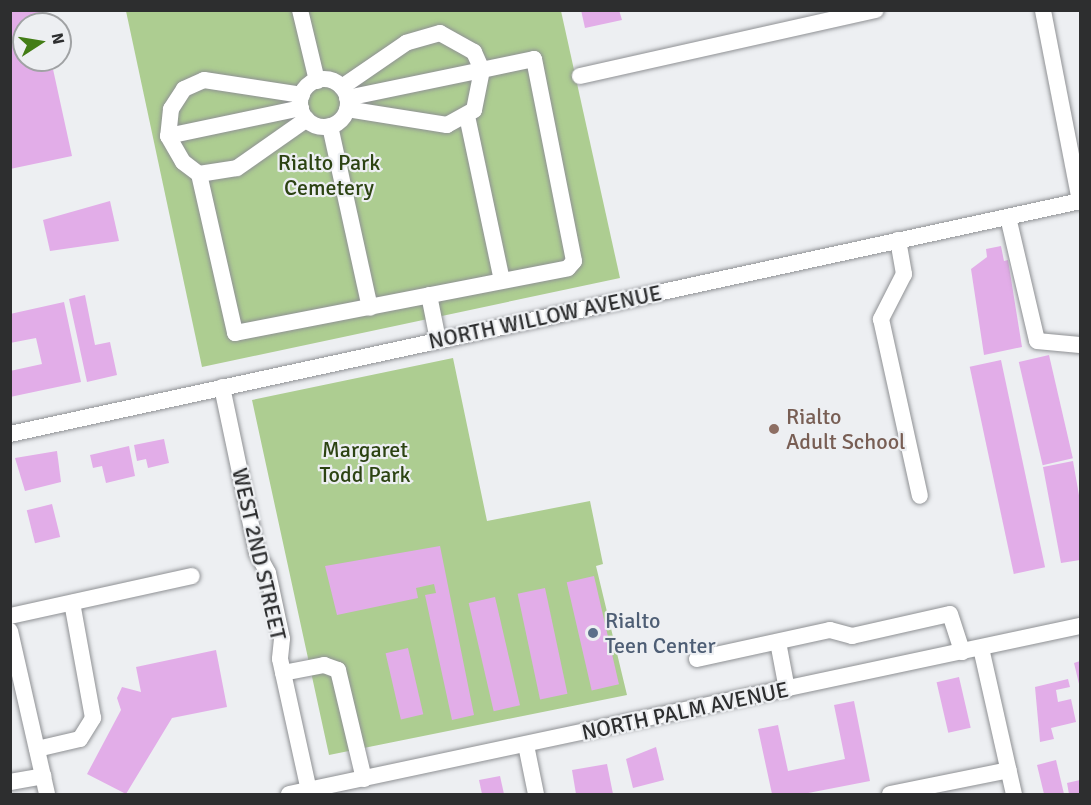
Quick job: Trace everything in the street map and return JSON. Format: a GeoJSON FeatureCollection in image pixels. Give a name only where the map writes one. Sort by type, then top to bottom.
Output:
{"type":"FeatureCollection","features":[{"type":"Feature","properties":{"kind":"street"},"geometry":{"type":"LineString","coordinates":[[199,174],[237,168],[303,108],[317,81],[300,10]]}},
{"type":"Feature","properties":{"kind":"street"},"geometry":{"type":"LineString","coordinates":[[580,76],[876,10]]}},
{"type":"Feature","properties":{"kind":"street"},"geometry":{"type":"LineString","coordinates":[[1043,10],[1080,201]]}},
{"type":"Feature","properties":{"kind":"street"},"geometry":{"type":"LineString","coordinates":[[317,81],[346,98],[438,127],[467,116],[479,100],[482,70],[474,52],[440,33],[406,43],[346,98],[330,126],[370,308]]}},
{"type":"Feature","properties":{"kind":"street"},"geometry":{"type":"LineString","coordinates":[[330,126],[303,108],[204,80],[184,89],[171,109],[168,136],[183,162],[199,174],[235,333],[568,268],[575,251],[534,59],[346,98]]}},
{"type":"Feature","properties":{"kind":"street"},"geometry":{"type":"LineString","coordinates":[[168,136],[303,108]]}},
{"type":"Feature","properties":{"kind":"street"},"geometry":{"type":"LineString","coordinates":[[467,116],[502,280]]}},
{"type":"Feature","properties":{"kind":"street","name":"NORTH WILLOW AVENUE"},"geometry":{"type":"LineString","coordinates":[[10,434],[1080,201]]}},
{"type":"Feature","properties":{"kind":"street"},"geometry":{"type":"LineString","coordinates":[[1008,217],[1037,341],[1080,345]]}},
{"type":"Feature","properties":{"kind":"street"},"geometry":{"type":"LineString","coordinates":[[898,240],[904,274],[881,320],[920,496]]}},
{"type":"Feature","properties":{"kind":"street"},"geometry":{"type":"LineString","coordinates":[[429,296],[438,340]]}},
{"type":"Feature","properties":{"kind":"street","name":"WEST 2ND STREET"},"geometry":{"type":"LineString","coordinates":[[222,387],[257,553],[268,573],[282,639],[283,673],[309,790]]}},
{"type":"Feature","properties":{"kind":"street"},"geometry":{"type":"LineString","coordinates":[[10,616],[73,610],[192,576]]}},
{"type":"Feature","properties":{"kind":"street"},"geometry":{"type":"LineString","coordinates":[[37,749],[80,739],[89,731],[95,702],[73,610]]}},
{"type":"Feature","properties":{"kind":"street"},"geometry":{"type":"LineString","coordinates":[[697,659],[830,630],[852,636],[950,614],[962,652]]}},
{"type":"Feature","properties":{"kind":"street","name":"NORTH PALM AVENUE"},"geometry":{"type":"LineString","coordinates":[[289,795],[1080,626]]}},
{"type":"Feature","properties":{"kind":"street"},"geometry":{"type":"LineString","coordinates":[[10,631],[17,691],[37,749],[47,795]]}},
{"type":"Feature","properties":{"kind":"street"},"geometry":{"type":"LineString","coordinates":[[778,642],[787,689]]}},
{"type":"Feature","properties":{"kind":"street"},"geometry":{"type":"LineString","coordinates":[[981,648],[1014,795]]}},
{"type":"Feature","properties":{"kind":"street"},"geometry":{"type":"LineString","coordinates":[[283,673],[324,665],[338,670],[364,779]]}},
{"type":"Feature","properties":{"kind":"street"},"geometry":{"type":"LineString","coordinates":[[526,745],[536,795]]}},
{"type":"Feature","properties":{"kind":"street"},"geometry":{"type":"LineString","coordinates":[[890,795],[1009,770]]}},
{"type":"Feature","properties":{"kind":"street"},"geometry":{"type":"LineString","coordinates":[[10,782],[43,776]]}},
{"type":"Feature","properties":{"kind":"green space","name":"Rialto Park Cemetery"},"geometry":{"type":"Polygon","coordinates":[[[126,11],[561,11],[620,278],[202,367],[126,11]]]}},
{"type":"Feature","properties":{"kind":"green space","name":"Margaret Todd Park"},"geometry":{"type":"Polygon","coordinates":[[[453,358],[487,521],[590,501],[603,564],[596,566],[627,695],[329,755],[252,400],[453,358]]]}},
{"type":"Feature","properties":{"kind":"building"},"geometry":{"type":"Polygon","coordinates":[[[10,10],[40,10],[40,12],[12,12],[12,72],[54,72],[72,156],[10,169],[10,10]]]}},
{"type":"Feature","properties":{"kind":"building"},"geometry":{"type":"Polygon","coordinates":[[[581,10],[619,10],[622,20],[585,28],[581,10]]]}},
{"type":"Feature","properties":{"kind":"building"},"geometry":{"type":"Polygon","coordinates":[[[110,201],[119,241],[50,251],[43,220],[110,201]]]}},
{"type":"Feature","properties":{"kind":"building"},"geometry":{"type":"Polygon","coordinates":[[[1001,246],[1004,261],[1008,260],[1022,347],[984,355],[971,269],[987,257],[986,249],[1001,246]]]}},
{"type":"Feature","properties":{"kind":"building"},"geometry":{"type":"Polygon","coordinates":[[[85,295],[95,345],[110,342],[117,375],[87,382],[69,299],[85,295]]]}},
{"type":"Feature","properties":{"kind":"building"},"geometry":{"type":"Polygon","coordinates":[[[64,302],[81,382],[10,397],[10,371],[42,364],[36,338],[10,343],[10,314],[64,302]]]}},
{"type":"Feature","properties":{"kind":"building"},"geometry":{"type":"Polygon","coordinates":[[[1049,355],[1073,458],[1043,465],[1019,362],[1049,355]]]}},
{"type":"Feature","properties":{"kind":"building"},"geometry":{"type":"Polygon","coordinates":[[[1001,360],[1045,567],[1014,574],[970,367],[1001,360]]]}},
{"type":"Feature","properties":{"kind":"building"},"geometry":{"type":"Polygon","coordinates":[[[164,439],[169,463],[148,468],[146,459],[137,461],[134,445],[164,439]]]}},
{"type":"Feature","properties":{"kind":"building"},"geometry":{"type":"Polygon","coordinates":[[[129,446],[135,476],[106,483],[102,466],[93,468],[90,455],[129,446]]]}},
{"type":"Feature","properties":{"kind":"building"},"geometry":{"type":"Polygon","coordinates":[[[57,451],[61,482],[25,491],[15,458],[57,451]]]}},
{"type":"Feature","properties":{"kind":"building"},"geometry":{"type":"Polygon","coordinates":[[[1073,461],[1080,501],[1080,560],[1061,563],[1043,467],[1073,461]]]}},
{"type":"Feature","properties":{"kind":"building"},"geometry":{"type":"Polygon","coordinates":[[[52,504],[60,537],[35,543],[27,510],[52,504]]]}},
{"type":"Feature","properties":{"kind":"building"},"geometry":{"type":"Polygon","coordinates":[[[440,546],[474,715],[452,720],[425,595],[436,593],[434,584],[416,588],[418,598],[337,615],[325,566],[440,546]]]}},
{"type":"Feature","properties":{"kind":"building","name":"Rialto Teen Center"},"geometry":{"type":"Polygon","coordinates":[[[594,576],[619,684],[592,690],[567,582],[594,576]]]}},
{"type":"Feature","properties":{"kind":"building"},"geometry":{"type":"Polygon","coordinates":[[[545,588],[567,694],[540,699],[518,594],[545,588]]]}},
{"type":"Feature","properties":{"kind":"building"},"geometry":{"type":"Polygon","coordinates":[[[495,597],[520,705],[494,711],[469,603],[495,597]]]}},
{"type":"Feature","properties":{"kind":"building"},"geometry":{"type":"Polygon","coordinates":[[[408,648],[423,714],[401,719],[386,653],[408,648]]]}},
{"type":"Feature","properties":{"kind":"building"},"geometry":{"type":"Polygon","coordinates":[[[216,650],[227,707],[172,718],[126,794],[87,774],[121,710],[117,698],[122,687],[141,692],[136,667],[216,650]]]}},
{"type":"Feature","properties":{"kind":"building"},"geometry":{"type":"Polygon","coordinates":[[[1080,661],[1080,688],[1074,663],[1080,661]]]}},
{"type":"Feature","properties":{"kind":"building"},"geometry":{"type":"Polygon","coordinates":[[[959,677],[971,728],[948,733],[937,682],[959,677]]]}},
{"type":"Feature","properties":{"kind":"building"},"geometry":{"type":"Polygon","coordinates":[[[1068,679],[1070,687],[1056,690],[1058,702],[1071,699],[1076,722],[1051,728],[1054,739],[1040,742],[1035,687],[1068,679]]]}},
{"type":"Feature","properties":{"kind":"building"},"geometry":{"type":"Polygon","coordinates":[[[854,701],[870,781],[803,794],[772,794],[758,729],[778,725],[788,771],[845,759],[834,705],[854,701]]]}},
{"type":"Feature","properties":{"kind":"building"},"geometry":{"type":"Polygon","coordinates":[[[656,747],[664,780],[633,788],[626,759],[656,747]]]}},
{"type":"Feature","properties":{"kind":"building"},"geometry":{"type":"Polygon","coordinates":[[[1056,760],[1064,794],[1044,794],[1037,765],[1056,760]]]}},
{"type":"Feature","properties":{"kind":"building"},"geometry":{"type":"Polygon","coordinates":[[[607,764],[613,794],[576,794],[572,770],[607,764]]]}},
{"type":"Feature","properties":{"kind":"building"},"geometry":{"type":"Polygon","coordinates":[[[500,776],[504,794],[482,794],[479,780],[500,776]]]}},
{"type":"Feature","properties":{"kind":"building"},"geometry":{"type":"Polygon","coordinates":[[[1080,780],[1080,794],[1069,794],[1067,783],[1080,780]]]}},
{"type":"Feature","properties":{"kind":"place","name":"Rialto Adult School"},"geometry":{"type":"Point","coordinates":[774,429]}},
{"type":"Feature","properties":{"kind":"place","name":"Rialto Teen Center"},"geometry":{"type":"Point","coordinates":[593,633]}}]}
